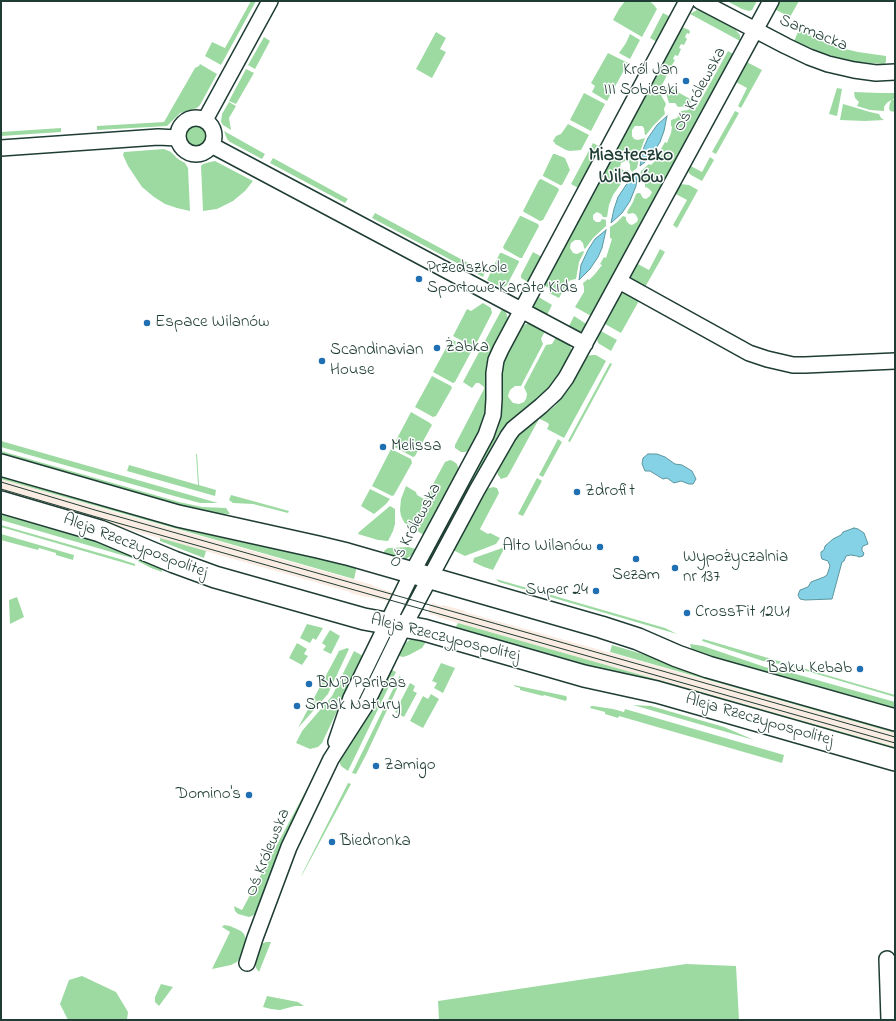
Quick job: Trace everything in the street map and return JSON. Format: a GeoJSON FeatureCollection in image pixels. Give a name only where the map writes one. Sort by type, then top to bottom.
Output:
{"type":"FeatureCollection","features":[{"type":"Feature","properties":{"kind":"street"},"geometry":{"type":"LineString","coordinates":[[205,120],[270,1]]}},
{"type":"Feature","properties":{"kind":"street","name":"Oś Królewska"},"geometry":{"type":"LineString","coordinates":[[247,963],[289,847],[331,760],[365,706],[395,625],[421,576],[486,434],[493,414],[494,373],[496,360],[501,349],[687,1]]}},
{"type":"Feature","properties":{"kind":"street","name":"Sarmacka"},"geometry":{"type":"LineString","coordinates":[[700,1],[786,46],[828,64],[854,70],[895,72]]}},
{"type":"Feature","properties":{"kind":"street","name":"Oś Królewska"},"geometry":{"type":"LineString","coordinates":[[421,576],[477,490],[513,429],[555,393],[566,378],[771,1]]}},
{"type":"Feature","properties":{"kind":"street"},"geometry":{"type":"LineString","coordinates":[[192,118],[205,120],[211,124],[214,131],[215,139],[213,146],[202,154],[189,154],[180,145],[178,138],[181,126],[192,118]]}},
{"type":"Feature","properties":{"kind":"street"},"geometry":{"type":"LineString","coordinates":[[1,148],[158,137],[178,138]]}},
{"type":"Feature","properties":{"kind":"street"},"geometry":{"type":"LineString","coordinates":[[213,146],[585,344]]}},
{"type":"Feature","properties":{"kind":"street"},"geometry":{"type":"LineString","coordinates":[[619,281],[748,352],[767,359],[793,365],[895,361]]}},
{"type":"Feature","properties":{"kind":"street","name":"Aleja Rzeczypospolitej"},"geometry":{"type":"LineString","coordinates":[[1,465],[178,516],[318,547],[614,631],[638,639],[686,659],[714,668],[895,720]]}},
{"type":"Feature","properties":{"kind":"street","name":"Aleja Rzeczypospolitej"},"geometry":{"type":"LineString","coordinates":[[1,502],[100,531],[182,566],[215,577],[364,619],[431,632],[584,676],[657,692],[895,760]]}},
{"type":"Feature","properties":{"kind":"street"},"geometry":{"type":"LineString","coordinates":[[887,959],[889,1020]]}},
{"type":"Feature","properties":{"kind":"shaded area"},"geometry":{"type":"Polygon","coordinates":[[[1,479],[373,585],[392,593],[386,601],[350,593],[60,510],[1,492],[1,479]]]}},
{"type":"Feature","properties":{"kind":"shaded area"},"geometry":{"type":"Polygon","coordinates":[[[432,603],[465,611],[895,733],[895,747],[437,617],[438,616],[429,614],[429,607],[432,603]]]}},
{"type":"Feature","properties":{"kind":"green space"},"geometry":{"type":"Polygon","coordinates":[[[251,1],[256,1],[221,65],[205,56],[212,42],[225,48],[251,1]]]}},
{"type":"Feature","properties":{"kind":"green space"},"geometry":{"type":"Polygon","coordinates":[[[625,1],[649,1],[657,9],[642,37],[613,20],[625,1]]]}},
{"type":"Feature","properties":{"kind":"green space"},"geometry":{"type":"Polygon","coordinates":[[[727,1],[757,1],[752,10],[749,11],[727,1]]]}},
{"type":"Feature","properties":{"kind":"green space"},"geometry":{"type":"Polygon","coordinates":[[[778,1],[799,1],[790,17],[774,9],[778,1]]]}},
{"type":"Feature","properties":{"kind":"green space"},"geometry":{"type":"Polygon","coordinates":[[[697,10],[702,11],[735,29],[740,35],[740,41],[690,14],[697,10]]]}},
{"type":"Feature","properties":{"kind":"green space"},"geometry":{"type":"Polygon","coordinates":[[[663,13],[669,16],[672,20],[659,43],[650,38],[663,13]]]}},
{"type":"Feature","properties":{"kind":"green space"},"geometry":{"type":"Polygon","coordinates":[[[682,27],[690,32],[689,34],[687,33],[685,37],[687,39],[684,45],[681,44],[679,48],[681,49],[678,56],[675,55],[673,59],[675,60],[671,67],[670,66],[667,70],[669,71],[661,87],[661,95],[666,104],[664,109],[665,114],[646,135],[642,126],[635,126],[632,130],[632,136],[634,139],[638,140],[645,138],[640,152],[637,168],[632,172],[629,162],[625,161],[621,163],[620,167],[624,171],[628,170],[630,173],[613,195],[609,205],[607,217],[603,217],[597,212],[593,215],[593,219],[596,222],[600,222],[602,219],[606,220],[606,226],[593,238],[585,249],[580,240],[575,240],[571,243],[570,248],[573,253],[577,254],[583,251],[584,252],[579,262],[576,279],[568,282],[559,298],[549,293],[551,289],[545,286],[543,290],[540,288],[682,27]]]}},
{"type":"Feature","properties":{"kind":"green space"},"geometry":{"type":"Polygon","coordinates":[[[802,31],[824,42],[841,48],[886,56],[886,62],[884,64],[856,62],[818,51],[794,41],[798,32],[802,31]]]}},
{"type":"Feature","properties":{"kind":"green space"},"geometry":{"type":"Polygon","coordinates":[[[436,32],[446,38],[440,49],[446,52],[432,78],[416,69],[436,32]]]}},
{"type":"Feature","properties":{"kind":"green space"},"geometry":{"type":"Polygon","coordinates":[[[630,34],[640,40],[630,59],[619,53],[630,34]]]}},
{"type":"Feature","properties":{"kind":"green space"},"geometry":{"type":"Polygon","coordinates":[[[264,37],[270,41],[255,69],[248,65],[264,37]]]}},
{"type":"Feature","properties":{"kind":"green space"},"geometry":{"type":"Polygon","coordinates":[[[728,51],[735,55],[593,317],[575,307],[584,292],[583,283],[595,274],[602,265],[600,264],[604,257],[606,258],[612,239],[610,238],[610,227],[623,216],[626,217],[629,224],[632,225],[637,222],[638,219],[636,215],[633,213],[628,214],[627,212],[636,194],[640,193],[643,198],[646,199],[652,192],[645,187],[645,181],[640,177],[641,171],[649,164],[651,165],[663,151],[661,149],[665,142],[667,143],[671,133],[671,120],[677,118],[681,111],[691,108],[693,110],[697,107],[728,51]]]}},
{"type":"Feature","properties":{"kind":"green space"},"geometry":{"type":"Polygon","coordinates":[[[608,53],[628,63],[607,101],[592,92],[595,86],[591,83],[608,53]]]}},
{"type":"Feature","properties":{"kind":"green space"},"geometry":{"type":"Polygon","coordinates":[[[745,61],[762,70],[741,108],[738,106],[747,88],[734,81],[745,61]]]}},
{"type":"Feature","properties":{"kind":"green space"},"geometry":{"type":"Polygon","coordinates":[[[200,64],[217,74],[197,108],[180,113],[167,126],[97,130],[97,126],[164,122],[195,68],[200,64]]]}},
{"type":"Feature","properties":{"kind":"green space"},"geometry":{"type":"Polygon","coordinates":[[[246,69],[254,73],[236,104],[229,101],[246,69]]]}},
{"type":"Feature","properties":{"kind":"green space"},"geometry":{"type":"Polygon","coordinates":[[[667,86],[692,100],[691,102],[687,106],[678,107],[675,103],[669,103],[666,93],[667,86]]]}},
{"type":"Feature","properties":{"kind":"green space"},"geometry":{"type":"Polygon","coordinates":[[[837,88],[842,89],[837,116],[829,114],[837,88]]]}},
{"type":"Feature","properties":{"kind":"green space"},"geometry":{"type":"Polygon","coordinates":[[[854,92],[895,93],[893,100],[895,100],[895,112],[890,111],[889,108],[892,100],[886,104],[884,111],[870,110],[857,106],[859,102],[855,98],[854,92]]]}},
{"type":"Feature","properties":{"kind":"green space"},"geometry":{"type":"Polygon","coordinates":[[[584,93],[605,104],[591,131],[570,120],[584,93]]]}},
{"type":"Feature","properties":{"kind":"green space"},"geometry":{"type":"Polygon","coordinates":[[[229,102],[236,106],[229,118],[231,130],[221,122],[222,114],[229,102]]]}},
{"type":"Feature","properties":{"kind":"green space"},"geometry":{"type":"Polygon","coordinates":[[[843,104],[879,114],[884,120],[840,120],[843,104]]]}},
{"type":"Feature","properties":{"kind":"green space"},"geometry":{"type":"Polygon","coordinates":[[[735,111],[739,113],[716,154],[712,152],[735,111]]]}},
{"type":"Feature","properties":{"kind":"green space"},"geometry":{"type":"Polygon","coordinates":[[[568,124],[589,135],[581,150],[566,150],[555,144],[553,141],[556,136],[561,134],[568,124]]]}},
{"type":"Feature","properties":{"kind":"green space"},"geometry":{"type":"Polygon","coordinates":[[[196,125],[205,128],[208,137],[205,146],[196,149],[187,146],[184,137],[187,128],[196,125]]]}},
{"type":"Feature","properties":{"kind":"green space"},"geometry":{"type":"Polygon","coordinates":[[[61,128],[61,132],[1,136],[1,132],[61,128]]]}},
{"type":"Feature","properties":{"kind":"green space"},"geometry":{"type":"Polygon","coordinates":[[[224,131],[265,154],[262,159],[230,142],[224,131]]]}},
{"type":"Feature","properties":{"kind":"green space"},"geometry":{"type":"Polygon","coordinates":[[[593,143],[602,148],[580,189],[571,184],[593,143]]]}},
{"type":"Feature","properties":{"kind":"green space"},"geometry":{"type":"Polygon","coordinates":[[[164,149],[171,152],[185,163],[188,168],[190,211],[165,204],[142,187],[128,166],[123,155],[124,152],[164,149]]]}},
{"type":"Feature","properties":{"kind":"green space"},"geometry":{"type":"Polygon","coordinates":[[[553,154],[565,158],[570,170],[562,185],[543,176],[553,154]]]}},
{"type":"Feature","properties":{"kind":"green space"},"geometry":{"type":"Polygon","coordinates":[[[710,157],[714,160],[702,181],[689,173],[689,165],[702,172],[710,157]]]}},
{"type":"Feature","properties":{"kind":"green space"},"geometry":{"type":"Polygon","coordinates":[[[273,158],[348,199],[345,203],[270,163],[273,158]]]}},
{"type":"Feature","properties":{"kind":"green space"},"geometry":{"type":"Polygon","coordinates":[[[215,161],[253,181],[245,191],[233,201],[217,209],[203,211],[201,166],[203,164],[215,161]]]}},
{"type":"Feature","properties":{"kind":"green space"},"geometry":{"type":"Polygon","coordinates":[[[541,179],[559,190],[543,220],[540,221],[523,211],[539,180],[541,179]]]}},
{"type":"Feature","properties":{"kind":"green space"},"geometry":{"type":"Polygon","coordinates":[[[680,184],[689,185],[698,190],[677,228],[673,225],[687,200],[674,193],[680,184]]]}},
{"type":"Feature","properties":{"kind":"green space"},"geometry":{"type":"Polygon","coordinates":[[[375,213],[485,272],[483,277],[372,218],[375,213]]]}},
{"type":"Feature","properties":{"kind":"green space"},"geometry":{"type":"Polygon","coordinates":[[[520,216],[538,224],[539,226],[522,258],[504,249],[503,247],[520,216]]]}},
{"type":"Feature","properties":{"kind":"green space"},"geometry":{"type":"Polygon","coordinates":[[[660,249],[665,252],[644,289],[631,281],[630,275],[636,263],[649,270],[660,249]]]}},
{"type":"Feature","properties":{"kind":"green space"},"geometry":{"type":"Polygon","coordinates":[[[533,252],[542,257],[528,282],[521,278],[521,275],[533,252]]]}},
{"type":"Feature","properties":{"kind":"green space"},"geometry":{"type":"Polygon","coordinates":[[[500,253],[519,261],[507,285],[504,287],[487,280],[500,253]]]}},
{"type":"Feature","properties":{"kind":"green space"},"geometry":{"type":"Polygon","coordinates":[[[626,292],[640,299],[621,333],[605,324],[621,294],[626,292]]]}},
{"type":"Feature","properties":{"kind":"green space"},"geometry":{"type":"Polygon","coordinates":[[[537,296],[552,305],[546,317],[534,308],[533,302],[537,296]]]}},
{"type":"Feature","properties":{"kind":"green space"},"geometry":{"type":"Polygon","coordinates":[[[483,303],[491,308],[492,313],[475,346],[472,346],[453,336],[467,309],[471,311],[483,303]]]}},
{"type":"Feature","properties":{"kind":"green space"},"geometry":{"type":"Polygon","coordinates":[[[502,309],[506,312],[508,319],[489,356],[486,370],[484,423],[469,451],[461,452],[455,448],[455,445],[484,389],[484,387],[479,383],[476,383],[472,388],[463,382],[502,309]]]}},
{"type":"Feature","properties":{"kind":"green space"},"geometry":{"type":"Polygon","coordinates":[[[574,316],[588,325],[583,331],[577,332],[568,328],[574,316]]]}},
{"type":"Feature","properties":{"kind":"green space"},"geometry":{"type":"Polygon","coordinates":[[[529,323],[545,331],[541,339],[543,344],[521,386],[515,386],[510,390],[508,396],[513,403],[519,404],[524,402],[526,399],[527,394],[524,387],[546,345],[552,344],[556,337],[567,343],[573,353],[559,377],[544,396],[499,433],[440,543],[438,542],[496,433],[500,412],[502,365],[505,355],[521,326],[529,323]]]}},
{"type":"Feature","properties":{"kind":"green space"},"geometry":{"type":"Polygon","coordinates":[[[601,331],[617,340],[611,351],[598,343],[597,339],[601,331]]]}},
{"type":"Feature","properties":{"kind":"green space"},"geometry":{"type":"Polygon","coordinates":[[[451,339],[470,349],[471,352],[455,382],[453,383],[433,372],[451,339]]]}},
{"type":"Feature","properties":{"kind":"green space"},"geometry":{"type":"Polygon","coordinates":[[[596,355],[606,361],[564,438],[547,429],[549,425],[548,423],[539,419],[509,474],[507,477],[501,479],[498,475],[497,469],[513,439],[555,406],[569,389],[587,356],[596,355]]]}},
{"type":"Feature","properties":{"kind":"green space"},"geometry":{"type":"Polygon","coordinates":[[[610,363],[612,364],[570,442],[568,441],[610,363]]]}},
{"type":"Feature","properties":{"kind":"green space"},"geometry":{"type":"Polygon","coordinates":[[[432,376],[451,386],[452,388],[436,416],[433,417],[415,407],[432,376]]]}},
{"type":"Feature","properties":{"kind":"green space"},"geometry":{"type":"Polygon","coordinates":[[[411,412],[432,425],[415,456],[413,457],[393,446],[411,412]]]}},
{"type":"Feature","properties":{"kind":"green space"},"geometry":{"type":"Polygon","coordinates":[[[558,439],[562,442],[543,477],[539,475],[558,439]]]}},
{"type":"Feature","properties":{"kind":"green space"},"geometry":{"type":"Polygon","coordinates":[[[1,441],[218,503],[200,503],[1,447],[1,441]]]}},
{"type":"Feature","properties":{"kind":"green space"},"geometry":{"type":"Polygon","coordinates":[[[391,449],[411,459],[412,463],[392,496],[372,486],[391,449]]]}},
{"type":"Feature","properties":{"kind":"green space"},"geometry":{"type":"Polygon","coordinates":[[[1,451],[179,502],[202,507],[226,508],[230,514],[204,513],[1,457],[1,451]]]}},
{"type":"Feature","properties":{"kind":"green space"},"geometry":{"type":"Polygon","coordinates":[[[196,454],[199,485],[216,490],[215,496],[127,471],[129,465],[198,485],[196,454]]]}},
{"type":"Feature","properties":{"kind":"green space"},"geometry":{"type":"Polygon","coordinates":[[[450,460],[457,464],[459,470],[424,535],[404,522],[400,510],[401,499],[406,486],[416,492],[417,495],[425,499],[445,462],[450,460]]]}},
{"type":"Feature","properties":{"kind":"green space"},"geometry":{"type":"Polygon","coordinates":[[[1,474],[357,566],[354,579],[1,479],[1,474]]]}},
{"type":"Feature","properties":{"kind":"green space"},"geometry":{"type":"Polygon","coordinates":[[[537,478],[542,481],[523,516],[518,514],[537,478]]]}},
{"type":"Feature","properties":{"kind":"green space"},"geometry":{"type":"Polygon","coordinates":[[[493,487],[497,488],[499,493],[480,529],[488,534],[490,533],[500,538],[496,544],[465,556],[453,550],[486,489],[493,487]]]}},
{"type":"Feature","properties":{"kind":"green space"},"geometry":{"type":"Polygon","coordinates":[[[370,489],[390,499],[374,514],[361,506],[370,489]]]}},
{"type":"Feature","properties":{"kind":"green space"},"geometry":{"type":"Polygon","coordinates":[[[231,495],[289,511],[288,513],[253,504],[233,503],[229,500],[231,495]]]}},
{"type":"Feature","properties":{"kind":"green space"},"geometry":{"type":"Polygon","coordinates":[[[390,506],[395,509],[395,524],[388,541],[378,540],[358,534],[359,532],[390,506]]]}},
{"type":"Feature","properties":{"kind":"green space"},"geometry":{"type":"Polygon","coordinates":[[[1,511],[90,537],[161,567],[162,572],[132,558],[1,520],[1,511]]]}},
{"type":"Feature","properties":{"kind":"green space"},"geometry":{"type":"Polygon","coordinates":[[[1,525],[120,559],[135,564],[135,566],[1,527],[1,525]]]}},
{"type":"Feature","properties":{"kind":"green space"},"geometry":{"type":"Polygon","coordinates":[[[1,534],[74,555],[73,560],[39,548],[38,550],[1,540],[1,534]]]}},
{"type":"Feature","properties":{"kind":"green space"},"geometry":{"type":"Polygon","coordinates":[[[160,538],[206,551],[204,558],[160,541],[160,538]]]}},
{"type":"Feature","properties":{"kind":"green space"},"geometry":{"type":"Polygon","coordinates":[[[409,547],[416,549],[413,554],[405,560],[399,560],[382,555],[388,548],[409,547]]]}},
{"type":"Feature","properties":{"kind":"green space"},"geometry":{"type":"Polygon","coordinates":[[[505,547],[493,570],[473,562],[474,558],[505,547]]]}},
{"type":"Feature","properties":{"kind":"green space"},"geometry":{"type":"Polygon","coordinates":[[[496,579],[665,628],[677,634],[499,582],[496,579]]]}},
{"type":"Feature","properties":{"kind":"green space"},"geometry":{"type":"Polygon","coordinates":[[[17,597],[24,617],[10,624],[9,600],[17,597]]]}},
{"type":"Feature","properties":{"kind":"green space"},"geometry":{"type":"Polygon","coordinates":[[[458,623],[895,747],[895,751],[454,630],[458,623]]]}},
{"type":"Feature","properties":{"kind":"green space"},"geometry":{"type":"Polygon","coordinates":[[[307,624],[323,628],[316,640],[313,638],[310,643],[300,638],[307,624]]]}},
{"type":"Feature","properties":{"kind":"green space"},"geometry":{"type":"Polygon","coordinates":[[[330,630],[340,636],[331,654],[323,650],[326,646],[322,643],[330,630]]]}},
{"type":"Feature","properties":{"kind":"green space"},"geometry":{"type":"Polygon","coordinates":[[[413,638],[427,640],[422,648],[409,655],[403,657],[399,656],[405,643],[413,638]]]}},
{"type":"Feature","properties":{"kind":"green space"},"geometry":{"type":"Polygon","coordinates":[[[703,639],[895,695],[895,697],[786,665],[763,661],[702,641],[703,639]]]}},
{"type":"Feature","properties":{"kind":"green space"},"geometry":{"type":"Polygon","coordinates":[[[297,643],[307,649],[304,654],[308,656],[302,665],[289,658],[297,643]]]}},
{"type":"Feature","properties":{"kind":"green space"},"geometry":{"type":"Polygon","coordinates":[[[690,644],[703,646],[765,667],[785,671],[895,702],[895,711],[734,666],[692,651],[690,644]]]}},
{"type":"Feature","properties":{"kind":"green space"},"geometry":{"type":"Polygon","coordinates":[[[612,645],[895,729],[895,733],[610,652],[612,645]]]}},
{"type":"Feature","properties":{"kind":"green space"},"geometry":{"type":"Polygon","coordinates":[[[347,648],[349,649],[328,694],[298,728],[339,651],[347,648]]]}},
{"type":"Feature","properties":{"kind":"green space"},"geometry":{"type":"Polygon","coordinates":[[[354,651],[363,656],[322,743],[318,747],[310,749],[296,743],[302,731],[332,696],[354,651]]]}},
{"type":"Feature","properties":{"kind":"green space"},"geometry":{"type":"Polygon","coordinates":[[[441,663],[455,668],[443,693],[434,688],[437,683],[432,681],[441,663]]]}},
{"type":"Feature","properties":{"kind":"green space"},"geometry":{"type":"Polygon","coordinates":[[[392,670],[396,672],[348,771],[341,766],[338,759],[371,709],[372,710],[392,670]]]}},
{"type":"Feature","properties":{"kind":"green space"},"geometry":{"type":"Polygon","coordinates":[[[400,675],[401,680],[366,755],[356,774],[352,773],[400,675]]]}},
{"type":"Feature","properties":{"kind":"green space"},"geometry":{"type":"Polygon","coordinates":[[[410,683],[415,686],[413,691],[417,693],[404,717],[395,712],[410,683]]]}},
{"type":"Feature","properties":{"kind":"green space"},"geometry":{"type":"Polygon","coordinates":[[[514,685],[566,696],[567,698],[566,701],[543,696],[520,690],[520,688],[514,685]]]}},
{"type":"Feature","properties":{"kind":"green space"},"geometry":{"type":"Polygon","coordinates":[[[431,694],[439,699],[423,728],[410,721],[423,696],[428,699],[431,694]]]}},
{"type":"Feature","properties":{"kind":"green space"},"geometry":{"type":"Polygon","coordinates":[[[633,705],[651,706],[724,727],[754,740],[633,705]]]}},
{"type":"Feature","properties":{"kind":"green space"},"geometry":{"type":"Polygon","coordinates":[[[591,706],[624,712],[625,709],[784,755],[782,763],[619,716],[618,718],[605,714],[605,712],[590,708],[591,706]]]}},
{"type":"Feature","properties":{"kind":"green space"},"geometry":{"type":"Polygon","coordinates":[[[310,783],[281,846],[256,913],[249,917],[238,914],[235,911],[234,906],[242,910],[310,783]]]}},
{"type":"Feature","properties":{"kind":"green space"},"geometry":{"type":"Polygon","coordinates":[[[348,783],[351,784],[301,877],[303,872],[348,783]]]}},
{"type":"Feature","properties":{"kind":"green space"},"geometry":{"type":"Polygon","coordinates":[[[224,925],[241,931],[246,939],[237,962],[231,965],[212,969],[230,932],[222,927],[224,925]]]}},
{"type":"Feature","properties":{"kind":"green space"},"geometry":{"type":"Polygon","coordinates":[[[271,942],[259,972],[256,968],[255,962],[258,949],[261,944],[271,942]]]}},
{"type":"Feature","properties":{"kind":"green space"},"geometry":{"type":"Polygon","coordinates":[[[686,964],[736,966],[739,1020],[439,1020],[438,1001],[686,964]]]}},
{"type":"Feature","properties":{"kind":"green space"},"geometry":{"type":"Polygon","coordinates":[[[82,976],[116,992],[128,1012],[127,1020],[68,1020],[60,1004],[69,980],[82,976]]]}},
{"type":"Feature","properties":{"kind":"green space"},"geometry":{"type":"Polygon","coordinates":[[[161,984],[173,987],[159,1006],[155,1002],[155,997],[161,984]]]}},
{"type":"Feature","properties":{"kind":"green space"},"geometry":{"type":"Polygon","coordinates":[[[267,996],[298,1002],[304,1006],[295,1006],[280,1010],[263,1007],[267,996]]]}},
{"type":"Feature","properties":{"kind":"water"},"geometry":{"type":"Polygon","coordinates":[[[667,116],[660,142],[653,153],[640,166],[644,147],[648,138],[657,125],[667,116]]]}},
{"type":"Feature","properties":{"kind":"water"},"geometry":{"type":"Polygon","coordinates":[[[638,173],[636,186],[630,201],[622,213],[611,223],[618,197],[626,185],[638,173]]]}},
{"type":"Feature","properties":{"kind":"water"},"geometry":{"type":"Polygon","coordinates":[[[606,230],[602,248],[598,257],[590,269],[579,280],[581,265],[588,250],[595,239],[606,230]]]}},
{"type":"Feature","properties":{"kind":"water"},"geometry":{"type":"Polygon","coordinates":[[[648,454],[657,454],[665,457],[675,464],[682,465],[692,471],[696,479],[693,484],[681,481],[674,483],[667,478],[663,479],[650,471],[645,471],[642,464],[643,458],[648,454]]]}},
{"type":"Feature","properties":{"kind":"water"},"geometry":{"type":"Polygon","coordinates":[[[854,528],[864,533],[868,544],[862,548],[864,553],[863,556],[846,556],[842,562],[832,599],[800,599],[798,595],[800,590],[808,587],[811,582],[827,575],[830,566],[828,561],[822,559],[821,556],[821,552],[824,550],[825,546],[843,532],[854,528]]]}},
{"type":"Feature","properties":{"kind":"tram line"},"geometry":{"type":"LineString","coordinates":[[1,482],[895,737]]}},
{"type":"Feature","properties":{"kind":"tram line"},"geometry":{"type":"LineString","coordinates":[[1,489],[895,743]]}},
{"type":"Feature","properties":{"kind":"place","name":"Król Jan III Sobieski"},"geometry":{"type":"Point","coordinates":[686,81]}},
{"type":"Feature","properties":{"kind":"place","name":"Przedszkole Sportowe Karate Kids"},"geometry":{"type":"Point","coordinates":[419,279]}},
{"type":"Feature","properties":{"kind":"place","name":"Espace Wilanów"},"geometry":{"type":"Point","coordinates":[147,323]}},
{"type":"Feature","properties":{"kind":"place","name":"Żabka"},"geometry":{"type":"Point","coordinates":[437,348]}},
{"type":"Feature","properties":{"kind":"place","name":"Scandinavian House"},"geometry":{"type":"Point","coordinates":[322,361]}},
{"type":"Feature","properties":{"kind":"place","name":"Melissa"},"geometry":{"type":"Point","coordinates":[383,447]}},
{"type":"Feature","properties":{"kind":"place","name":"Zdrofit"},"geometry":{"type":"Point","coordinates":[577,492]}},
{"type":"Feature","properties":{"kind":"place","name":"Alto Wilanów"},"geometry":{"type":"Point","coordinates":[600,547]}},
{"type":"Feature","properties":{"kind":"place","name":"Sezam"},"geometry":{"type":"Point","coordinates":[636,559]}},
{"type":"Feature","properties":{"kind":"place","name":"Wypożyczalnia nr 137"},"geometry":{"type":"Point","coordinates":[675,568]}},
{"type":"Feature","properties":{"kind":"place","name":"Super 24"},"geometry":{"type":"Point","coordinates":[596,591]}},
{"type":"Feature","properties":{"kind":"place","name":"CrossFit 12U1"},"geometry":{"type":"Point","coordinates":[687,613]}},
{"type":"Feature","properties":{"kind":"place","name":"Baku Kebab"},"geometry":{"type":"Point","coordinates":[860,669]}},
{"type":"Feature","properties":{"kind":"place","name":"BNP Paribas"},"geometry":{"type":"Point","coordinates":[309,684]}},
{"type":"Feature","properties":{"kind":"place","name":"Smak Natury"},"geometry":{"type":"Point","coordinates":[297,706]}},
{"type":"Feature","properties":{"kind":"place","name":"Zamigo"},"geometry":{"type":"Point","coordinates":[376,766]}},
{"type":"Feature","properties":{"kind":"place","name":"Domino's"},"geometry":{"type":"Point","coordinates":[249,795]}},
{"type":"Feature","properties":{"kind":"place","name":"Biedronka"},"geometry":{"type":"Point","coordinates":[332,842]}},
{"type":"Feature","properties":{"kind":"district","name":"Miasteczko Wilanów"},"geometry":{"type":"Point","coordinates":[631,168]}}]}
